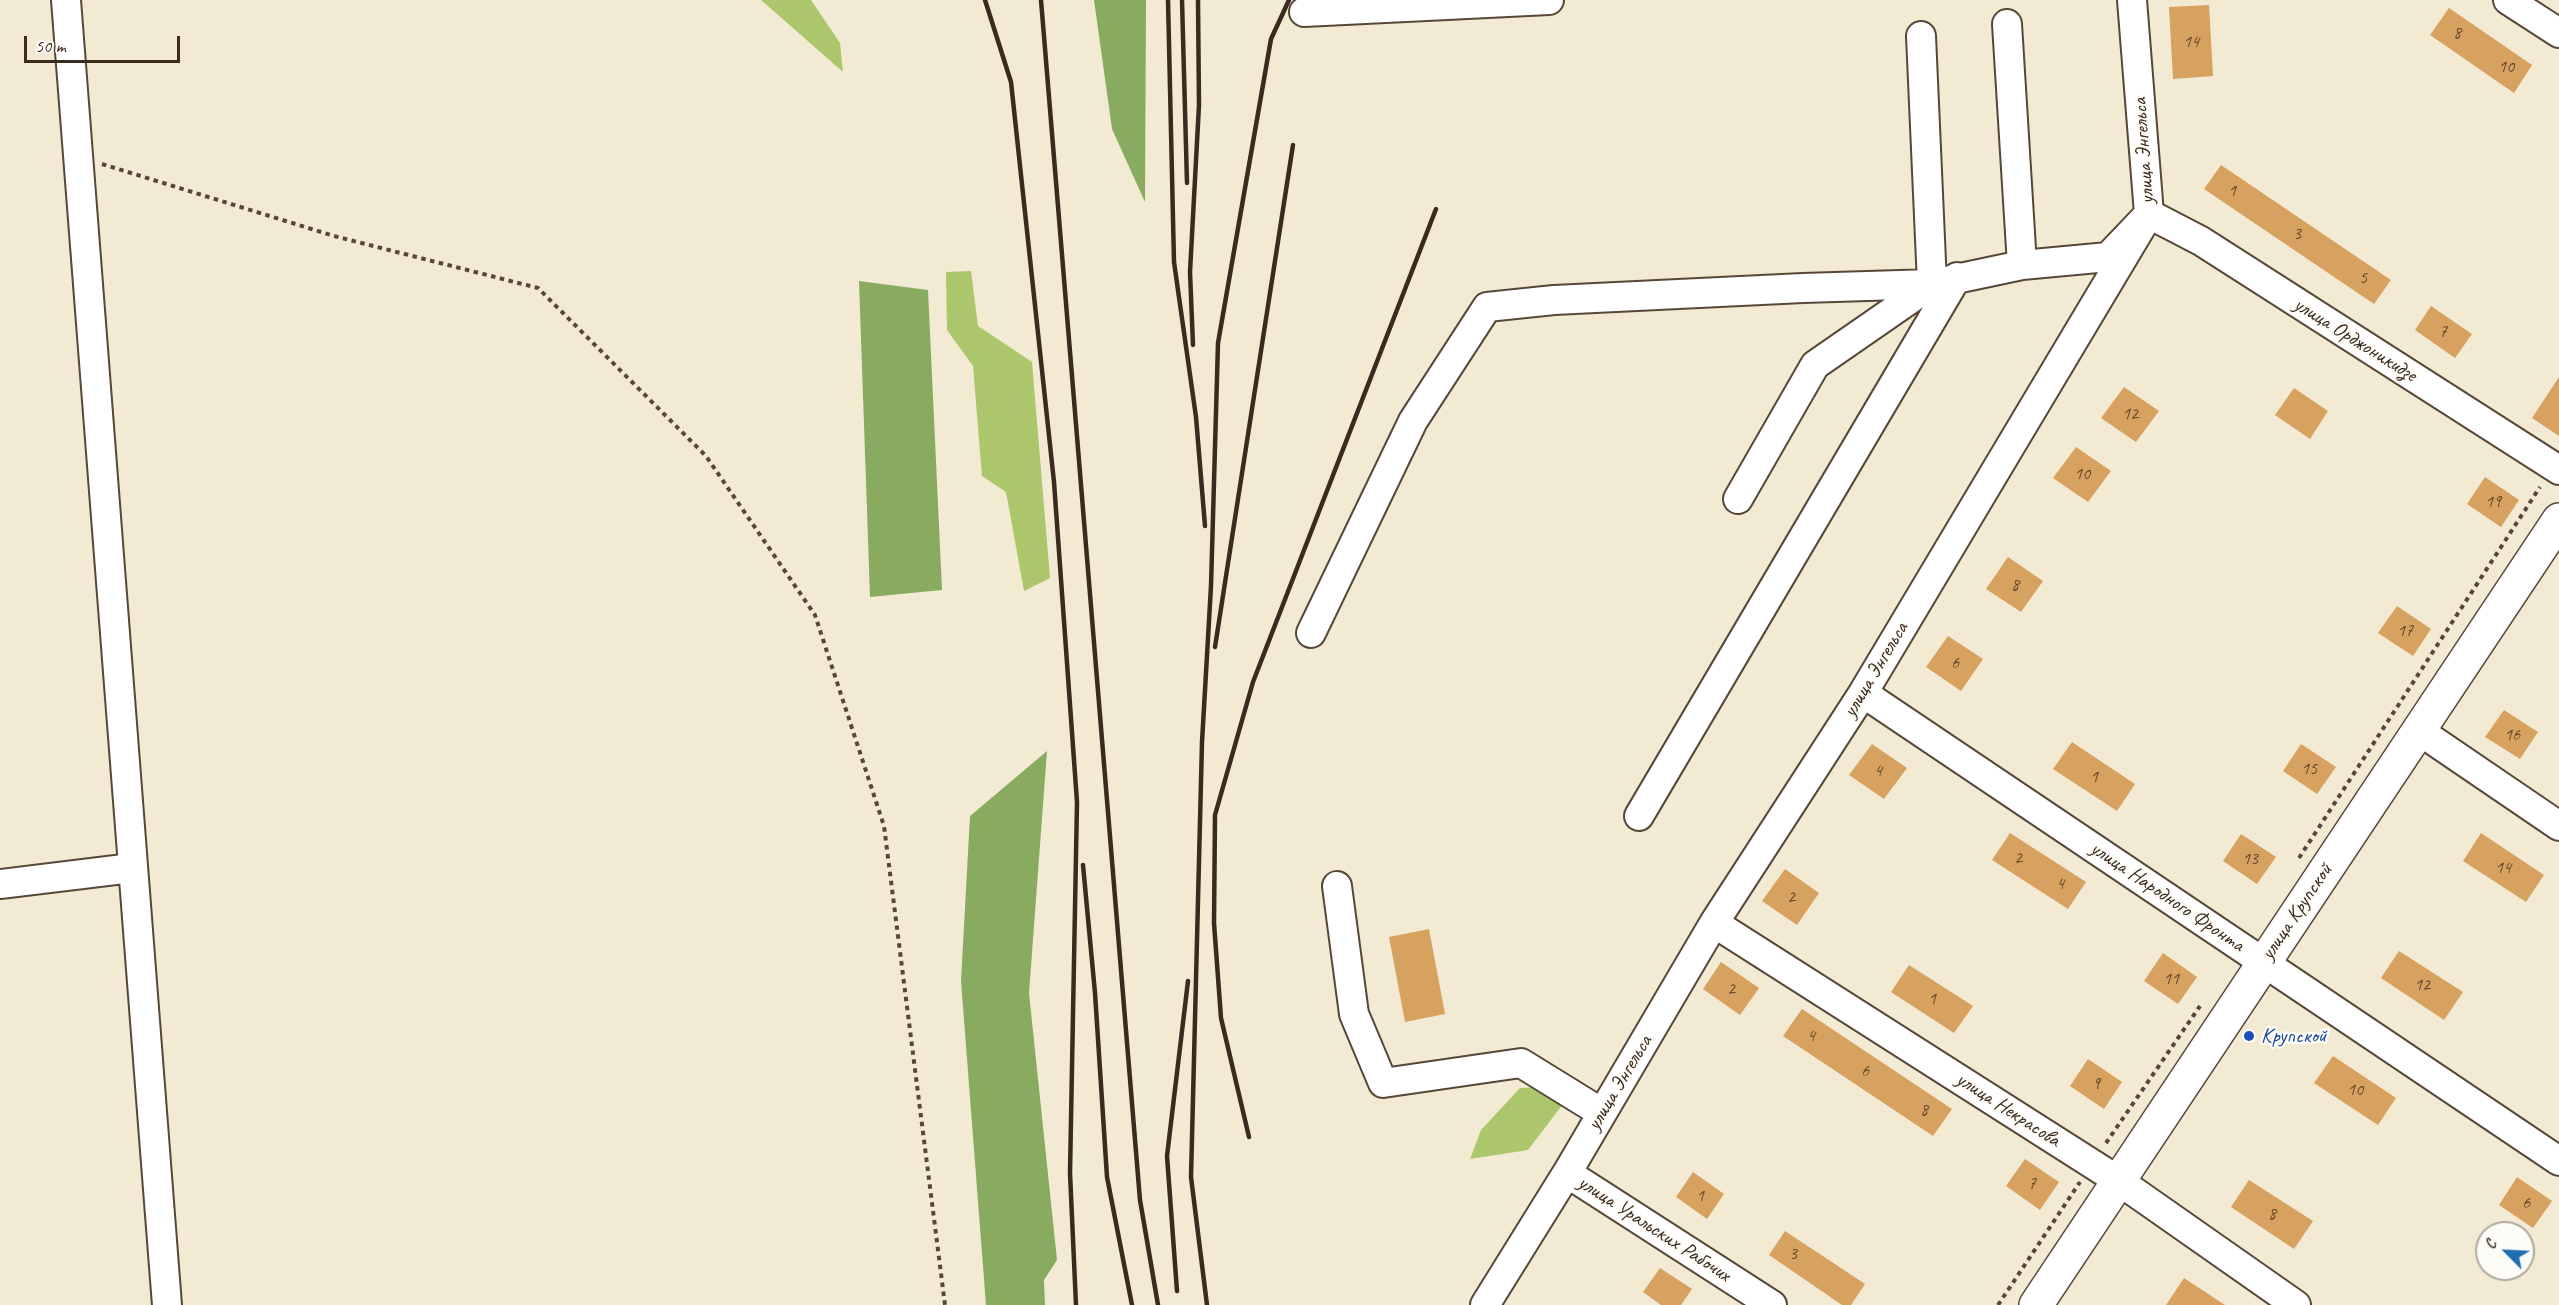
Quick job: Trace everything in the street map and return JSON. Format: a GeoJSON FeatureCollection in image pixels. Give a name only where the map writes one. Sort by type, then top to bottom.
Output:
{"type":"FeatureCollection","features":[{"type":"Feature","properties":{"kind":"main road","name":"улица Крупской"},"geometry":{"type":"LineString","coordinates":[[2036,1305],[2105,1172],[2263,962],[2559,520]]}},
{"type":"Feature","properties":{"kind":"street"},"geometry":{"type":"LineString","coordinates":[[66,0],[167,1305]]}},
{"type":"Feature","properties":{"kind":"street"},"geometry":{"type":"LineString","coordinates":[[1304,12],[1549,0]]}},
{"type":"Feature","properties":{"kind":"street","name":"улица Энгельса"},"geometry":{"type":"LineString","coordinates":[[1485,1305],[1567,1173],[1714,923],[1863,693],[2149,214],[2132,0]]}},
{"type":"Feature","properties":{"kind":"street"},"geometry":{"type":"LineString","coordinates":[[2508,0],[2559,33]]}},
{"type":"Feature","properties":{"kind":"street"},"geometry":{"type":"LineString","coordinates":[[2007,24],[2022,265]]}},
{"type":"Feature","properties":{"kind":"street"},"geometry":{"type":"LineString","coordinates":[[1639,816],[1944,281],[1921,36]]}},
{"type":"Feature","properties":{"kind":"street"},"geometry":{"type":"LineString","coordinates":[[1311,633],[1413,421],[1487,306],[1626,296],[1944,281],[2022,265],[2108,257],[2149,214]]}},
{"type":"Feature","properties":{"kind":"street","name":"улица Орджоникидзе"},"geometry":{"type":"LineString","coordinates":[[2149,214],[2201,241],[2556,468]]}},
{"type":"Feature","properties":{"kind":"street"},"geometry":{"type":"LineString","coordinates":[[1738,499],[1815,365],[1944,281]]}},
{"type":"Feature","properties":{"kind":"street","name":"улица Народного Фронта"},"geometry":{"type":"LineString","coordinates":[[1863,693],[2559,1161]]}},
{"type":"Feature","properties":{"kind":"street"},"geometry":{"type":"LineString","coordinates":[[2418,730],[2559,826]]}},
{"type":"Feature","properties":{"kind":"street"},"geometry":{"type":"LineString","coordinates":[[0,884],[132,868]]}},
{"type":"Feature","properties":{"kind":"street"},"geometry":{"type":"LineString","coordinates":[[1337,886],[1354,1014],[1383,1083],[1521,1063],[1602,1113]]}},
{"type":"Feature","properties":{"kind":"street","name":"улица Некрасова"},"geometry":{"type":"LineString","coordinates":[[1714,923],[2105,1172],[2296,1305]]}},
{"type":"Feature","properties":{"kind":"street","name":"улица Уральских Рабочих"},"geometry":{"type":"LineString","coordinates":[[1567,1173],[1772,1305]]}},
{"type":"Feature","properties":{"kind":"path"},"geometry":{"type":"LineString","coordinates":[[78,157],[334,236],[538,288],[706,456],[815,615],[884,826],[945,1305]]}},
{"type":"Feature","properties":{"kind":"path"},"geometry":{"type":"LineString","coordinates":[[2293,867],[2556,468]]}},
{"type":"Feature","properties":{"kind":"path"},"geometry":{"type":"LineString","coordinates":[[1998,1305],[2105,1172],[2207,996]]}},
{"type":"Feature","properties":{"kind":"green space"},"geometry":{"type":"Polygon","coordinates":[[[761,0],[811,0],[840,43],[843,72],[761,0]]]}},
{"type":"Feature","properties":{"kind":"green space"},"geometry":{"type":"Polygon","coordinates":[[[1094,0],[1146,0],[1145,202],[1112,129],[1094,0]]]}},
{"type":"Feature","properties":{"kind":"green space"},"geometry":{"type":"Polygon","coordinates":[[[971,271],[978,326],[1032,362],[1050,578],[1024,591],[1006,492],[982,476],[973,366],[947,330],[946,272],[971,271]]]}},
{"type":"Feature","properties":{"kind":"green space"},"geometry":{"type":"Polygon","coordinates":[[[859,281],[928,290],[942,590],[870,597],[859,281]]]}},
{"type":"Feature","properties":{"kind":"green space"},"geometry":{"type":"Polygon","coordinates":[[[1047,751],[1029,993],[1057,1260],[1044,1280],[1045,1305],[986,1305],[961,981],[970,816],[1047,751]]]}},
{"type":"Feature","properties":{"kind":"green space"},"geometry":{"type":"Polygon","coordinates":[[[1540,1087],[1563,1104],[1528,1150],[1470,1159],[1481,1130],[1520,1088],[1540,1087]]]}},
{"type":"Feature","properties":{"kind":"building"},"geometry":{"type":"Polygon","coordinates":[[[2209,5],[2213,76],[2173,79],[2169,7],[2209,5]]]}},
{"type":"Feature","properties":{"kind":"building"},"geometry":{"type":"Polygon","coordinates":[[[2449,8],[2532,65],[2514,93],[2430,35],[2449,8]]]}},
{"type":"Feature","properties":{"kind":"building"},"geometry":{"type":"Polygon","coordinates":[[[2221,165],[2391,280],[2374,304],[2204,189],[2221,165]]]}},
{"type":"Feature","properties":{"kind":"building"},"geometry":{"type":"Polygon","coordinates":[[[2431,306],[2472,334],[2455,358],[2415,330],[2431,306]]]}},
{"type":"Feature","properties":{"kind":"building"},"geometry":{"type":"Polygon","coordinates":[[[2559,377],[2559,436],[2532,418],[2559,377]]]}},
{"type":"Feature","properties":{"kind":"building"},"geometry":{"type":"Polygon","coordinates":[[[2124,387],[2159,411],[2136,442],[2101,418],[2124,387]]]}},
{"type":"Feature","properties":{"kind":"building"},"geometry":{"type":"Polygon","coordinates":[[[2294,388],[2328,411],[2310,439],[2275,415],[2294,388]]]}},
{"type":"Feature","properties":{"kind":"building"},"geometry":{"type":"Polygon","coordinates":[[[2076,447],[2111,471],[2088,502],[2053,478],[2076,447]]]}},
{"type":"Feature","properties":{"kind":"building"},"geometry":{"type":"Polygon","coordinates":[[[2485,477],[2519,500],[2501,527],[2467,504],[2485,477]]]}},
{"type":"Feature","properties":{"kind":"building"},"geometry":{"type":"Polygon","coordinates":[[[2008,557],[2043,581],[2021,612],[1986,589],[2008,557]]]}},
{"type":"Feature","properties":{"kind":"building"},"geometry":{"type":"Polygon","coordinates":[[[2397,606],[2431,629],[2413,656],[2378,633],[2397,606]]]}},
{"type":"Feature","properties":{"kind":"building"},"geometry":{"type":"Polygon","coordinates":[[[1948,636],[1983,659],[1961,691],[1926,667],[1948,636]]]}},
{"type":"Feature","properties":{"kind":"building"},"geometry":{"type":"Polygon","coordinates":[[[2504,710],[2538,732],[2520,759],[2485,737],[2504,710]]]}},
{"type":"Feature","properties":{"kind":"building"},"geometry":{"type":"Polygon","coordinates":[[[2072,742],[2135,784],[2117,811],[2053,769],[2072,742]]]}},
{"type":"Feature","properties":{"kind":"building"},"geometry":{"type":"Polygon","coordinates":[[[1872,744],[1907,768],[1884,799],[1849,775],[1872,744]]]}},
{"type":"Feature","properties":{"kind":"building"},"geometry":{"type":"Polygon","coordinates":[[[2301,744],[2336,767],[2317,794],[2283,771],[2301,744]]]}},
{"type":"Feature","properties":{"kind":"building"},"geometry":{"type":"Polygon","coordinates":[[[2010,833],[2086,882],[2068,909],[1992,860],[2010,833]]]}},
{"type":"Feature","properties":{"kind":"building"},"geometry":{"type":"Polygon","coordinates":[[[2481,833],[2544,875],[2526,902],[2463,861],[2481,833]]]}},
{"type":"Feature","properties":{"kind":"building"},"geometry":{"type":"Polygon","coordinates":[[[2241,834],[2276,857],[2257,884],[2223,861],[2241,834]]]}},
{"type":"Feature","properties":{"kind":"building"},"geometry":{"type":"Polygon","coordinates":[[[1785,869],[1819,893],[1797,925],[1762,901],[1785,869]]]}},
{"type":"Feature","properties":{"kind":"building"},"geometry":{"type":"Polygon","coordinates":[[[1429,929],[1445,1014],[1405,1022],[1389,937],[1429,929]]]}},
{"type":"Feature","properties":{"kind":"building"},"geometry":{"type":"Polygon","coordinates":[[[2399,951],[2463,992],[2444,1020],[2381,978],[2399,951]]]}},
{"type":"Feature","properties":{"kind":"building"},"geometry":{"type":"Polygon","coordinates":[[[2163,953],[2197,977],[2178,1004],[2144,981],[2163,953]]]}},
{"type":"Feature","properties":{"kind":"building"},"geometry":{"type":"Polygon","coordinates":[[[1721,962],[1759,988],[1740,1015],[1703,989],[1721,962]]]}},
{"type":"Feature","properties":{"kind":"building"},"geometry":{"type":"Polygon","coordinates":[[[1909,965],[1973,1006],[1954,1033],[1891,992],[1909,965]]]}},
{"type":"Feature","properties":{"kind":"building"},"geometry":{"type":"Polygon","coordinates":[[[1802,1009],[1952,1109],[1933,1136],[1783,1036],[1802,1009]]]}},
{"type":"Feature","properties":{"kind":"building"},"geometry":{"type":"Polygon","coordinates":[[[2333,1056],[2396,1098],[2378,1125],[2314,1083],[2333,1056]]]}},
{"type":"Feature","properties":{"kind":"building"},"geometry":{"type":"Polygon","coordinates":[[[2088,1059],[2122,1082],[2104,1109],[2070,1086],[2088,1059]]]}},
{"type":"Feature","properties":{"kind":"building"},"geometry":{"type":"Polygon","coordinates":[[[2025,1159],[2059,1182],[2040,1210],[2006,1186],[2025,1159]]]}},
{"type":"Feature","properties":{"kind":"building"},"geometry":{"type":"Polygon","coordinates":[[[1693,1172],[1724,1194],[1707,1219],[1676,1197],[1693,1172]]]}},
{"type":"Feature","properties":{"kind":"building"},"geometry":{"type":"Polygon","coordinates":[[[2517,1177],[2552,1201],[2535,1225],[2535,1221],[2523,1221],[2499,1205],[2517,1177]]]}},
{"type":"Feature","properties":{"kind":"building"},"geometry":{"type":"Polygon","coordinates":[[[2249,1180],[2313,1221],[2294,1249],[2231,1207],[2249,1180]]]}},
{"type":"Feature","properties":{"kind":"building"},"geometry":{"type":"Polygon","coordinates":[[[1785,1231],[1865,1284],[1851,1305],[1842,1305],[1769,1255],[1785,1231]]]}},
{"type":"Feature","properties":{"kind":"building"},"geometry":{"type":"Polygon","coordinates":[[[1660,1268],[1692,1289],[1681,1305],[1661,1305],[1643,1292],[1660,1268]]]}},
{"type":"Feature","properties":{"kind":"building"},"geometry":{"type":"Polygon","coordinates":[[[2184,1278],[2225,1305],[2166,1305],[2184,1278]]]}},
{"type":"Feature","properties":{"kind":"railway"},"geometry":{"type":"LineString","coordinates":[[985,0],[1011,82],[1054,482],[1077,802],[1070,1173],[1076,1305]]}},
{"type":"Feature","properties":{"kind":"railway"},"geometry":{"type":"LineString","coordinates":[[1041,0],[1140,1200],[1158,1305]]}},
{"type":"Feature","properties":{"kind":"railway"},"geometry":{"type":"LineString","coordinates":[[1168,0],[1174,262],[1196,417],[1205,526]]}},
{"type":"Feature","properties":{"kind":"railway"},"geometry":{"type":"LineString","coordinates":[[1182,0],[1187,183]]}},
{"type":"Feature","properties":{"kind":"railway"},"geometry":{"type":"LineString","coordinates":[[1193,345],[1190,272],[1199,105],[1198,0]]}},
{"type":"Feature","properties":{"kind":"railway"},"geometry":{"type":"LineString","coordinates":[[1207,1305],[1191,1177],[1202,742],[1211,586],[1218,343],[1271,39],[1289,0]]}},
{"type":"Feature","properties":{"kind":"railway"},"geometry":{"type":"LineString","coordinates":[[1215,647],[1293,145]]}},
{"type":"Feature","properties":{"kind":"railway"},"geometry":{"type":"LineString","coordinates":[[1249,1137],[1221,1018],[1214,923],[1215,815],[1253,682],[1436,209]]}},
{"type":"Feature","properties":{"kind":"railway"},"geometry":{"type":"LineString","coordinates":[[1083,865],[1095,993],[1107,1177],[1132,1305]]}},
{"type":"Feature","properties":{"kind":"railway"},"geometry":{"type":"LineString","coordinates":[[1177,1291],[1167,1156],[1188,981]]}},
{"type":"Feature","properties":{"kind":"place","name":"Крупской"},"geometry":{"type":"Point","coordinates":[2249,1036]}}]}
